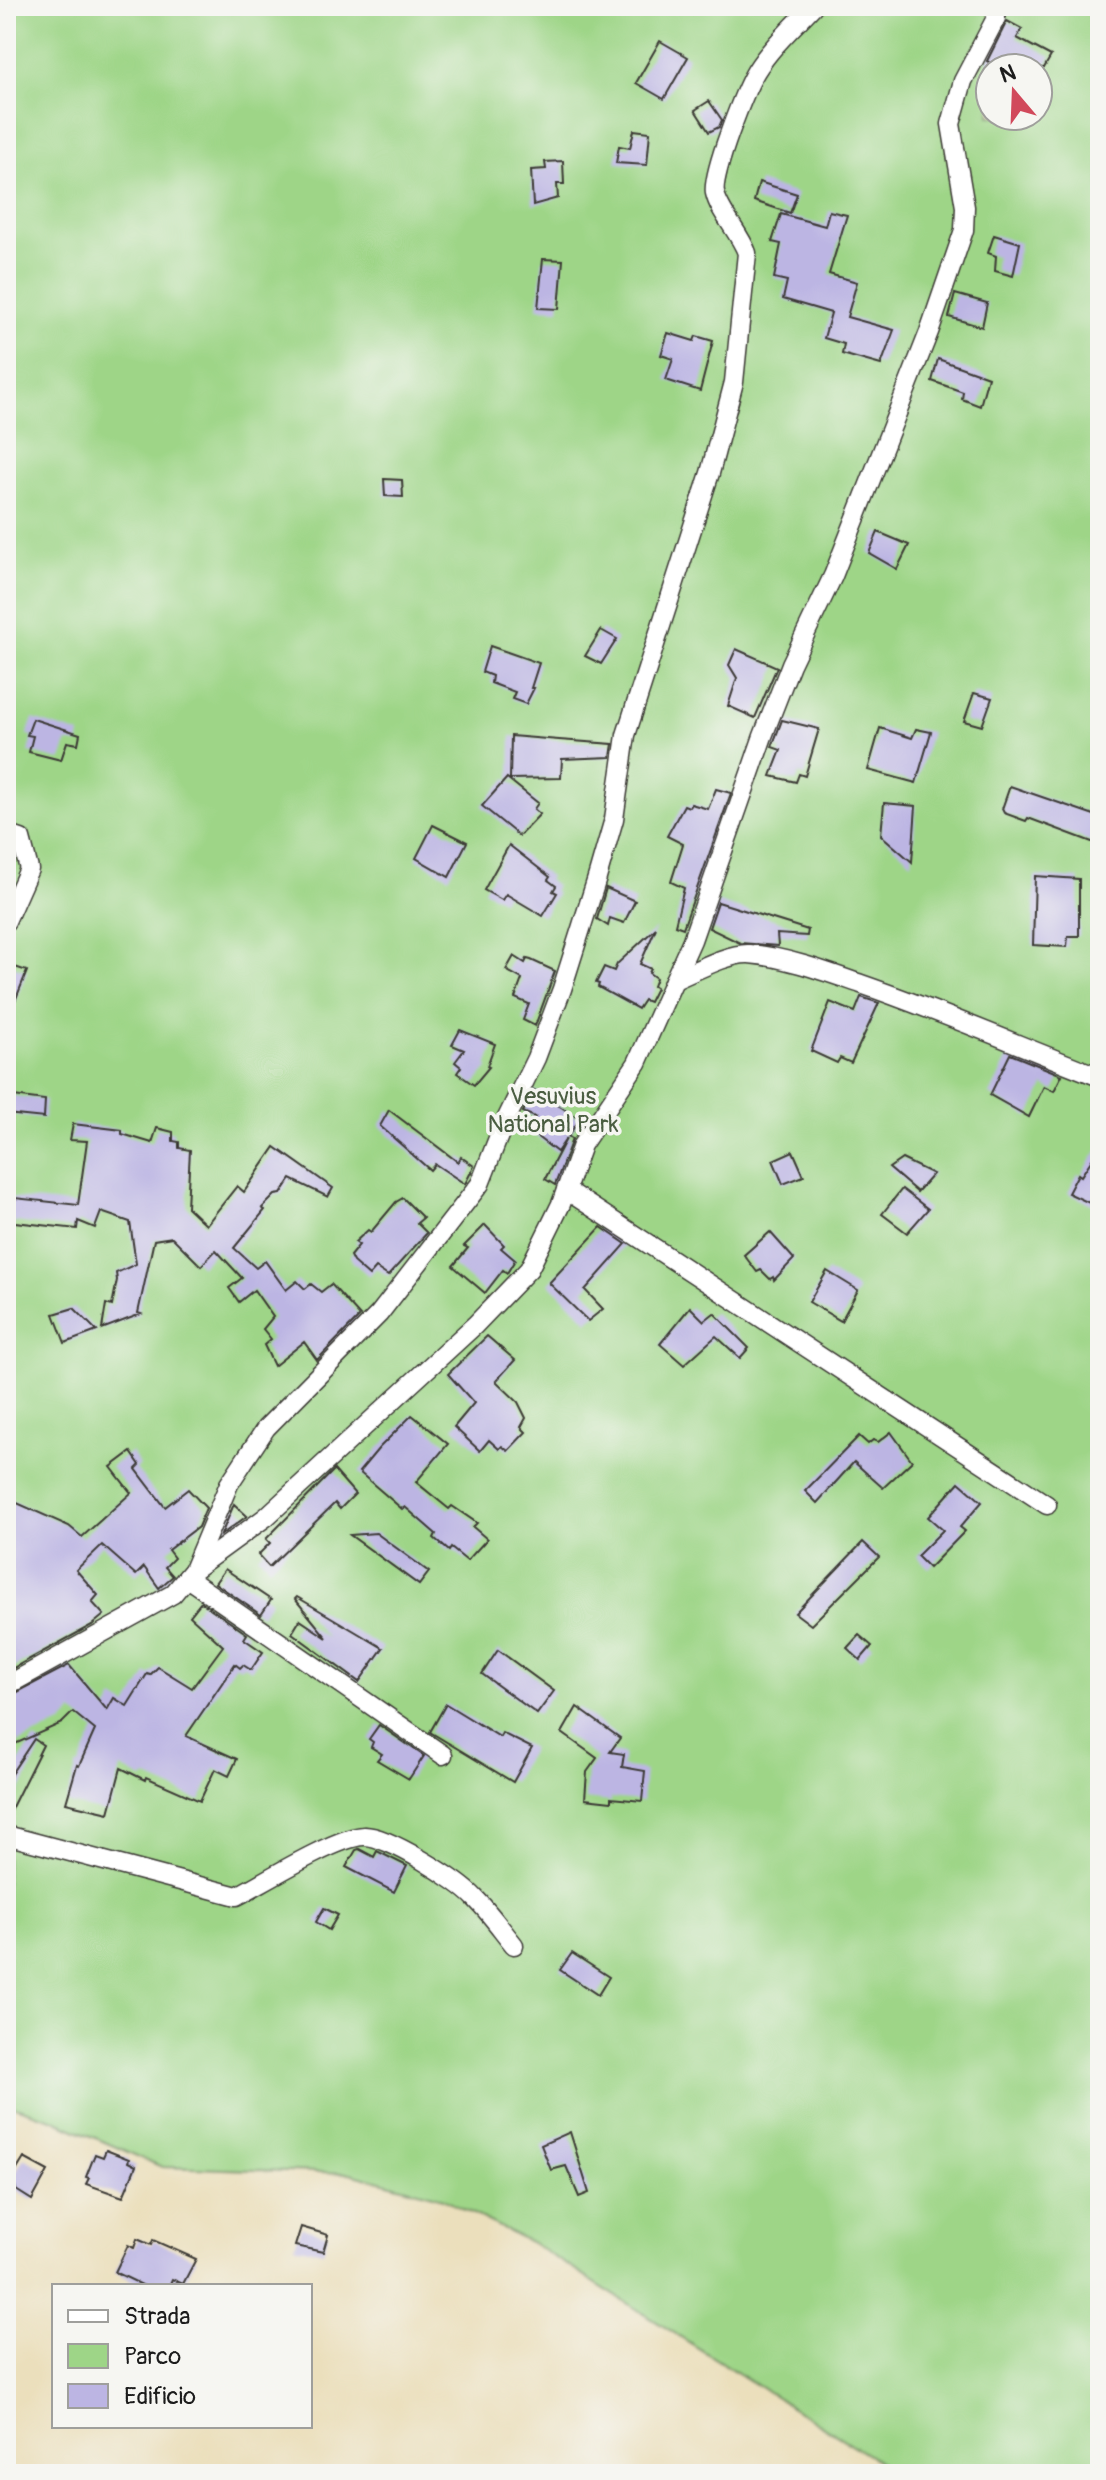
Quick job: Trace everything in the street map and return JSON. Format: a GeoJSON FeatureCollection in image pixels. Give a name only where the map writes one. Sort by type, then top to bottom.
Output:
{"type":"FeatureCollection","features":[{"type":"Feature","properties":{"kind":"street"},"geometry":{"type":"LineString","coordinates":[[190,1574],[229,1484],[266,1428],[379,1314],[480,1184],[502,1128],[536,1058],[562,989],[597,878],[614,819],[626,735],[710,473],[734,382],[747,253],[740,235],[714,192],[718,168],[756,71],[813,6]]}},
{"type":"Feature","properties":{"kind":"street"},"geometry":{"type":"LineString","coordinates":[[6,1686],[173,1594],[190,1574],[266,1517],[475,1325],[529,1269],[566,1190],[582,1145],[637,1063],[692,940],[791,664],[833,576],[913,380],[964,230],[965,207],[951,124],[963,81],[996,18]]}},
{"type":"Feature","properties":{"kind":"street"},"geometry":{"type":"LineString","coordinates":[[6,834],[21,839],[29,869],[6,921]]}},
{"type":"Feature","properties":{"kind":"street"},"geometry":{"type":"LineString","coordinates":[[674,980],[731,957],[747,954],[777,960],[913,1002],[1100,1077]]}},
{"type":"Feature","properties":{"kind":"street"},"geometry":{"type":"LineString","coordinates":[[566,1190],[1047,1505]]}},
{"type":"Feature","properties":{"kind":"street"},"geometry":{"type":"LineString","coordinates":[[190,1574],[443,1755]]}},
{"type":"Feature","properties":{"kind":"street"},"geometry":{"type":"LineString","coordinates":[[6,1835],[237,1896],[339,1842],[372,1836],[438,1870],[474,1896],[514,1945]]}},
{"type":"Feature","properties":{"kind":"green space","name":"Vesuvius National Park"},"geometry":{"type":"Polygon","coordinates":[[[6,6],[1100,6],[1100,2474],[898,2474],[530,2242],[437,2196],[350,2173],[162,2167],[52,2119],[6,2104],[6,6]]]}},
{"type":"Feature","properties":{"kind":"building"},"geometry":{"type":"Polygon","coordinates":[[[1007,21],[1022,29],[1017,38],[1043,52],[992,52],[1007,21]]]}},
{"type":"Feature","properties":{"kind":"building"},"geometry":{"type":"Polygon","coordinates":[[[660,41],[688,57],[664,99],[636,83],[660,41]]]}},
{"type":"Feature","properties":{"kind":"building"},"geometry":{"type":"Polygon","coordinates":[[[709,101],[722,120],[719,127],[709,132],[695,110],[709,101]]]}},
{"type":"Feature","properties":{"kind":"building"},"geometry":{"type":"Polygon","coordinates":[[[634,130],[650,132],[647,165],[616,163],[619,146],[630,148],[634,130]]]}},
{"type":"Feature","properties":{"kind":"building"},"geometry":{"type":"Polygon","coordinates":[[[563,161],[564,184],[557,184],[558,198],[533,205],[531,170],[546,169],[545,162],[563,161]]]}},
{"type":"Feature","properties":{"kind":"building"},"geometry":{"type":"Polygon","coordinates":[[[759,182],[797,194],[790,213],[754,201],[759,182]]]}},
{"type":"Feature","properties":{"kind":"building"},"geometry":{"type":"Polygon","coordinates":[[[829,211],[847,215],[829,274],[857,282],[847,317],[894,330],[881,365],[842,354],[844,344],[824,338],[831,313],[783,299],[787,281],[774,278],[781,244],[772,242],[781,214],[825,226],[829,211]]]}},
{"type":"Feature","properties":{"kind":"building"},"geometry":{"type":"Polygon","coordinates":[[[994,235],[1020,243],[1013,276],[995,271],[996,256],[988,253],[994,235]]]}},
{"type":"Feature","properties":{"kind":"building"},"geometry":{"type":"Polygon","coordinates":[[[543,259],[563,260],[559,309],[538,308],[543,259]]]}},
{"type":"Feature","properties":{"kind":"building"},"geometry":{"type":"Polygon","coordinates":[[[955,294],[987,303],[982,327],[949,317],[955,294]]]}},
{"type":"Feature","properties":{"kind":"building"},"geometry":{"type":"Polygon","coordinates":[[[668,333],[694,341],[696,336],[713,341],[700,391],[666,380],[673,359],[661,355],[668,333]]]}},
{"type":"Feature","properties":{"kind":"building"},"geometry":{"type":"Polygon","coordinates":[[[938,359],[988,377],[980,406],[962,399],[963,392],[932,381],[938,359]]]}},
{"type":"Feature","properties":{"kind":"building"},"geometry":{"type":"Polygon","coordinates":[[[384,479],[402,480],[403,497],[385,496],[384,479]]]}},
{"type":"Feature","properties":{"kind":"building"},"geometry":{"type":"Polygon","coordinates":[[[878,532],[909,545],[897,569],[869,553],[878,532]]]}},
{"type":"Feature","properties":{"kind":"building"},"geometry":{"type":"Polygon","coordinates":[[[601,630],[617,639],[601,664],[585,656],[601,630]]]}},
{"type":"Feature","properties":{"kind":"building"},"geometry":{"type":"Polygon","coordinates":[[[490,646],[539,663],[531,688],[534,688],[526,704],[512,699],[515,692],[491,683],[492,676],[482,672],[490,646]]]}},
{"type":"Feature","properties":{"kind":"building"},"geometry":{"type":"Polygon","coordinates":[[[736,649],[777,667],[755,718],[728,706],[737,678],[729,665],[736,649]]]}},
{"type":"Feature","properties":{"kind":"building"},"geometry":{"type":"Polygon","coordinates":[[[974,693],[992,698],[982,726],[964,721],[974,693]]]}},
{"type":"Feature","properties":{"kind":"building"},"geometry":{"type":"Polygon","coordinates":[[[33,719],[80,734],[78,744],[67,742],[61,760],[29,752],[33,736],[27,735],[33,719]]]}},
{"type":"Feature","properties":{"kind":"building"},"geometry":{"type":"Polygon","coordinates":[[[782,720],[819,729],[805,776],[799,774],[796,782],[771,776],[781,750],[772,747],[782,720]]]}},
{"type":"Feature","properties":{"kind":"building"},"geometry":{"type":"Polygon","coordinates":[[[880,728],[912,738],[916,729],[931,732],[916,783],[868,770],[880,728]]]}},
{"type":"Feature","properties":{"kind":"building"},"geometry":{"type":"Polygon","coordinates":[[[511,736],[613,744],[611,757],[562,759],[561,778],[510,779],[511,736]]]}},
{"type":"Feature","properties":{"kind":"building"},"geometry":{"type":"Polygon","coordinates":[[[507,778],[538,803],[534,809],[540,814],[519,836],[482,806],[507,778]]]}},
{"type":"Feature","properties":{"kind":"building"},"geometry":{"type":"Polygon","coordinates":[[[1010,786],[1100,817],[1100,845],[1028,818],[1026,821],[1004,813],[1002,809],[1010,786]]]}},
{"type":"Feature","properties":{"kind":"building"},"geometry":{"type":"Polygon","coordinates":[[[716,789],[731,793],[683,928],[675,925],[684,888],[671,882],[683,844],[667,836],[684,805],[708,809],[716,789]]]}},
{"type":"Feature","properties":{"kind":"building"},"geometry":{"type":"Polygon","coordinates":[[[884,803],[916,806],[912,862],[881,835],[884,803]]]}},
{"type":"Feature","properties":{"kind":"building"},"geometry":{"type":"Polygon","coordinates":[[[433,825],[467,842],[449,877],[416,858],[433,825]]]}},
{"type":"Feature","properties":{"kind":"building"},"geometry":{"type":"Polygon","coordinates":[[[509,845],[550,877],[548,880],[556,886],[553,891],[557,893],[543,916],[506,894],[502,900],[484,890],[509,845]]]}},
{"type":"Feature","properties":{"kind":"building"},"geometry":{"type":"Polygon","coordinates":[[[1035,876],[1079,879],[1079,936],[1068,936],[1067,947],[1033,945],[1035,876]]]}},
{"type":"Feature","properties":{"kind":"building"},"geometry":{"type":"Polygon","coordinates":[[[606,888],[635,901],[624,923],[610,918],[608,926],[597,919],[606,888]]]}},
{"type":"Feature","properties":{"kind":"building"},"geometry":{"type":"Polygon","coordinates":[[[718,902],[808,930],[807,936],[777,934],[778,946],[740,943],[709,928],[718,902]]]}},
{"type":"Feature","properties":{"kind":"building"},"geometry":{"type":"Polygon","coordinates":[[[656,928],[640,964],[651,969],[649,973],[656,978],[653,986],[656,988],[649,1002],[644,1000],[638,1009],[596,983],[604,967],[614,971],[617,964],[656,928]]]}},
{"type":"Feature","properties":{"kind":"building"},"geometry":{"type":"Polygon","coordinates":[[[514,956],[525,963],[527,959],[531,960],[555,971],[535,1026],[523,1020],[529,1004],[515,998],[522,979],[506,970],[514,956]]]}},
{"type":"Feature","properties":{"kind":"building"},"geometry":{"type":"Polygon","coordinates":[[[6,964],[27,971],[7,1021],[6,1021],[6,964]]]}},
{"type":"Feature","properties":{"kind":"building"},"geometry":{"type":"Polygon","coordinates":[[[861,997],[879,1003],[851,1063],[840,1058],[837,1063],[811,1051],[830,1002],[855,1012],[861,997]]]}},
{"type":"Feature","properties":{"kind":"building"},"geometry":{"type":"Polygon","coordinates":[[[460,1030],[495,1044],[489,1067],[474,1085],[457,1073],[461,1067],[455,1062],[464,1050],[452,1045],[460,1030]]]}},
{"type":"Feature","properties":{"kind":"building"},"geometry":{"type":"Polygon","coordinates":[[[1010,1054],[1062,1075],[1054,1091],[1044,1086],[1029,1117],[990,1095],[1010,1054]]]}},
{"type":"Feature","properties":{"kind":"building"},"geometry":{"type":"Polygon","coordinates":[[[534,1090],[580,1119],[568,1136],[572,1139],[555,1185],[545,1179],[566,1139],[557,1152],[532,1133],[533,1130],[527,1125],[535,1117],[523,1112],[534,1090]]]}},
{"type":"Feature","properties":{"kind":"building"},"geometry":{"type":"Polygon","coordinates":[[[6,1095],[45,1100],[44,1118],[6,1114],[6,1095]]]}},
{"type":"Feature","properties":{"kind":"building"},"geometry":{"type":"Polygon","coordinates":[[[389,1110],[458,1162],[461,1157],[474,1166],[465,1184],[435,1164],[430,1170],[380,1126],[389,1110]]]}},
{"type":"Feature","properties":{"kind":"building"},"geometry":{"type":"Polygon","coordinates":[[[73,1124],[122,1130],[122,1134],[152,1143],[157,1128],[173,1132],[173,1141],[179,1142],[179,1148],[190,1150],[187,1207],[206,1225],[237,1186],[244,1192],[275,1147],[333,1188],[328,1197],[291,1179],[281,1194],[275,1195],[262,1208],[265,1210],[234,1248],[256,1268],[265,1261],[286,1290],[297,1281],[305,1289],[311,1284],[321,1292],[331,1284],[360,1316],[317,1360],[304,1342],[274,1366],[264,1345],[271,1339],[263,1329],[273,1317],[254,1290],[239,1302],[229,1288],[242,1278],[216,1250],[201,1266],[172,1237],[154,1240],[138,1313],[141,1314],[102,1329],[106,1304],[112,1306],[116,1273],[136,1264],[130,1222],[101,1212],[95,1228],[78,1221],[77,1229],[6,1221],[6,1197],[78,1205],[87,1141],[70,1140],[73,1124]]]}},
{"type":"Feature","properties":{"kind":"building"},"geometry":{"type":"Polygon","coordinates":[[[1100,1147],[1100,1208],[1068,1193],[1078,1174],[1081,1176],[1100,1147]]]}},
{"type":"Feature","properties":{"kind":"building"},"geometry":{"type":"Polygon","coordinates":[[[793,1151],[804,1176],[783,1184],[773,1160],[793,1151]]]}},
{"type":"Feature","properties":{"kind":"building"},"geometry":{"type":"Polygon","coordinates":[[[902,1159],[933,1174],[917,1192],[889,1168],[902,1159]]]}},
{"type":"Feature","properties":{"kind":"building"},"geometry":{"type":"Polygon","coordinates":[[[902,1189],[928,1209],[907,1233],[882,1214],[902,1189]]]}},
{"type":"Feature","properties":{"kind":"building"},"geometry":{"type":"Polygon","coordinates":[[[403,1198],[423,1218],[417,1223],[427,1233],[388,1276],[376,1268],[369,1276],[350,1256],[359,1245],[355,1242],[368,1230],[371,1232],[403,1198]]]}},
{"type":"Feature","properties":{"kind":"building"},"geometry":{"type":"Polygon","coordinates":[[[485,1225],[504,1245],[501,1248],[515,1260],[507,1273],[503,1270],[485,1293],[453,1266],[468,1248],[464,1246],[485,1225]]]}},
{"type":"Feature","properties":{"kind":"building"},"geometry":{"type":"Polygon","coordinates":[[[601,1227],[626,1244],[585,1290],[603,1309],[588,1321],[549,1283],[601,1227]]]}},
{"type":"Feature","properties":{"kind":"building"},"geometry":{"type":"Polygon","coordinates":[[[770,1232],[794,1259],[774,1280],[761,1270],[757,1272],[744,1255],[770,1232]]]}},
{"type":"Feature","properties":{"kind":"building"},"geometry":{"type":"Polygon","coordinates":[[[827,1271],[858,1290],[841,1321],[809,1302],[827,1271]]]}},
{"type":"Feature","properties":{"kind":"building"},"geometry":{"type":"Polygon","coordinates":[[[690,1307],[704,1321],[714,1313],[749,1348],[740,1358],[716,1336],[684,1365],[660,1344],[690,1307]]]}},
{"type":"Feature","properties":{"kind":"building"},"geometry":{"type":"Polygon","coordinates":[[[74,1308],[97,1331],[65,1343],[54,1314],[74,1308]]]}},
{"type":"Feature","properties":{"kind":"building"},"geometry":{"type":"Polygon","coordinates":[[[487,1336],[515,1360],[496,1381],[518,1402],[526,1418],[521,1427],[526,1432],[508,1451],[502,1446],[499,1449],[489,1440],[480,1451],[454,1427],[474,1403],[448,1374],[487,1336]]]}},
{"type":"Feature","properties":{"kind":"building"},"geometry":{"type":"Polygon","coordinates":[[[412,1415],[448,1444],[416,1482],[449,1509],[452,1506],[477,1523],[473,1527],[487,1539],[467,1561],[451,1548],[449,1551],[434,1538],[436,1534],[359,1472],[412,1415]]]}},
{"type":"Feature","properties":{"kind":"building"},"geometry":{"type":"Polygon","coordinates":[[[891,1432],[912,1461],[883,1488],[854,1462],[817,1503],[805,1491],[859,1436],[868,1444],[873,1440],[878,1442],[891,1432]]]}},
{"type":"Feature","properties":{"kind":"building"},"geometry":{"type":"Polygon","coordinates":[[[131,1452],[140,1465],[136,1469],[165,1507],[188,1489],[206,1508],[198,1527],[168,1550],[174,1558],[165,1567],[173,1576],[159,1588],[144,1567],[136,1575],[102,1545],[76,1570],[98,1595],[92,1602],[104,1615],[92,1625],[6,1672],[6,1498],[69,1526],[82,1537],[131,1493],[111,1467],[131,1452]]]}},
{"type":"Feature","properties":{"kind":"building"},"geometry":{"type":"Polygon","coordinates":[[[334,1470],[355,1494],[340,1509],[335,1503],[269,1567],[258,1555],[270,1543],[266,1539],[334,1470]]]}},
{"type":"Feature","properties":{"kind":"building"},"geometry":{"type":"Polygon","coordinates":[[[959,1482],[982,1502],[960,1527],[965,1531],[929,1568],[917,1556],[943,1530],[928,1517],[959,1482]]]}},
{"type":"Feature","properties":{"kind":"building"},"geometry":{"type":"Polygon","coordinates":[[[234,1504],[247,1516],[221,1535],[234,1504]]]}},
{"type":"Feature","properties":{"kind":"building"},"geometry":{"type":"Polygon","coordinates":[[[376,1533],[429,1572],[419,1585],[350,1535],[376,1533]]]}},
{"type":"Feature","properties":{"kind":"building"},"geometry":{"type":"Polygon","coordinates":[[[863,1542],[879,1557],[811,1625],[795,1613],[863,1542]]]}},
{"type":"Feature","properties":{"kind":"building"},"geometry":{"type":"Polygon","coordinates":[[[225,1569],[271,1600],[261,1615],[215,1583],[225,1569]]]}},
{"type":"Feature","properties":{"kind":"building"},"geometry":{"type":"Polygon","coordinates":[[[297,1597],[383,1648],[359,1682],[292,1633],[300,1620],[327,1638],[295,1599],[297,1597]]]}},
{"type":"Feature","properties":{"kind":"building"},"geometry":{"type":"Polygon","coordinates":[[[201,1602],[247,1634],[244,1639],[263,1652],[251,1670],[235,1664],[186,1736],[237,1759],[229,1776],[215,1769],[200,1801],[121,1768],[109,1813],[66,1803],[77,1765],[95,1730],[73,1712],[62,1723],[6,1748],[6,1698],[69,1665],[107,1710],[114,1698],[127,1706],[147,1674],[150,1675],[158,1667],[192,1688],[223,1646],[190,1616],[201,1602]]]}},
{"type":"Feature","properties":{"kind":"building"},"geometry":{"type":"Polygon","coordinates":[[[859,1635],[872,1646],[860,1660],[847,1648],[859,1635]]]}},
{"type":"Feature","properties":{"kind":"building"},"geometry":{"type":"Polygon","coordinates":[[[498,1650],[554,1691],[537,1714],[482,1674],[498,1650]]]}},
{"type":"Feature","properties":{"kind":"building"},"geometry":{"type":"Polygon","coordinates":[[[446,1704],[500,1737],[502,1733],[532,1748],[513,1782],[430,1732],[446,1704]]]}},
{"type":"Feature","properties":{"kind":"building"},"geometry":{"type":"Polygon","coordinates":[[[577,1707],[620,1738],[610,1752],[624,1754],[622,1767],[645,1771],[642,1801],[585,1799],[587,1772],[597,1758],[562,1733],[577,1707]]]}},
{"type":"Feature","properties":{"kind":"building"},"geometry":{"type":"Polygon","coordinates":[[[379,1725],[424,1756],[409,1779],[377,1760],[382,1754],[371,1747],[373,1742],[369,1739],[379,1725]]]}},
{"type":"Feature","properties":{"kind":"building"},"geometry":{"type":"Polygon","coordinates":[[[34,1739],[43,1745],[6,1819],[6,1786],[34,1739]]]}},
{"type":"Feature","properties":{"kind":"building"},"geometry":{"type":"Polygon","coordinates":[[[359,1849],[374,1857],[377,1851],[407,1866],[394,1892],[346,1867],[359,1849]]]}},
{"type":"Feature","properties":{"kind":"building"},"geometry":{"type":"Polygon","coordinates":[[[324,1908],[338,1915],[329,1930],[316,1922],[324,1908]]]}},
{"type":"Feature","properties":{"kind":"building"},"geometry":{"type":"Polygon","coordinates":[[[572,1953],[609,1977],[598,1995],[560,1970],[572,1953]]]}},
{"type":"Feature","properties":{"kind":"building"},"geometry":{"type":"Polygon","coordinates":[[[570,2132],[589,2193],[579,2197],[566,2166],[551,2170],[541,2145],[570,2132]]]}},
{"type":"Feature","properties":{"kind":"building"},"geometry":{"type":"Polygon","coordinates":[[[106,2150],[129,2159],[128,2162],[136,2166],[123,2197],[86,2184],[95,2154],[103,2157],[106,2150]]]}},
{"type":"Feature","properties":{"kind":"building"},"geometry":{"type":"Polygon","coordinates":[[[24,2158],[48,2171],[32,2200],[16,2190],[13,2176],[24,2158]]]}},
{"type":"Feature","properties":{"kind":"building"},"geometry":{"type":"Polygon","coordinates":[[[301,2227],[328,2235],[323,2252],[295,2246],[301,2227]]]}},
{"type":"Feature","properties":{"kind":"building"},"geometry":{"type":"Polygon","coordinates":[[[137,2239],[151,2245],[153,2240],[196,2259],[183,2284],[172,2279],[170,2284],[140,2284],[115,2272],[128,2245],[134,2248],[137,2239]]]}}]}
